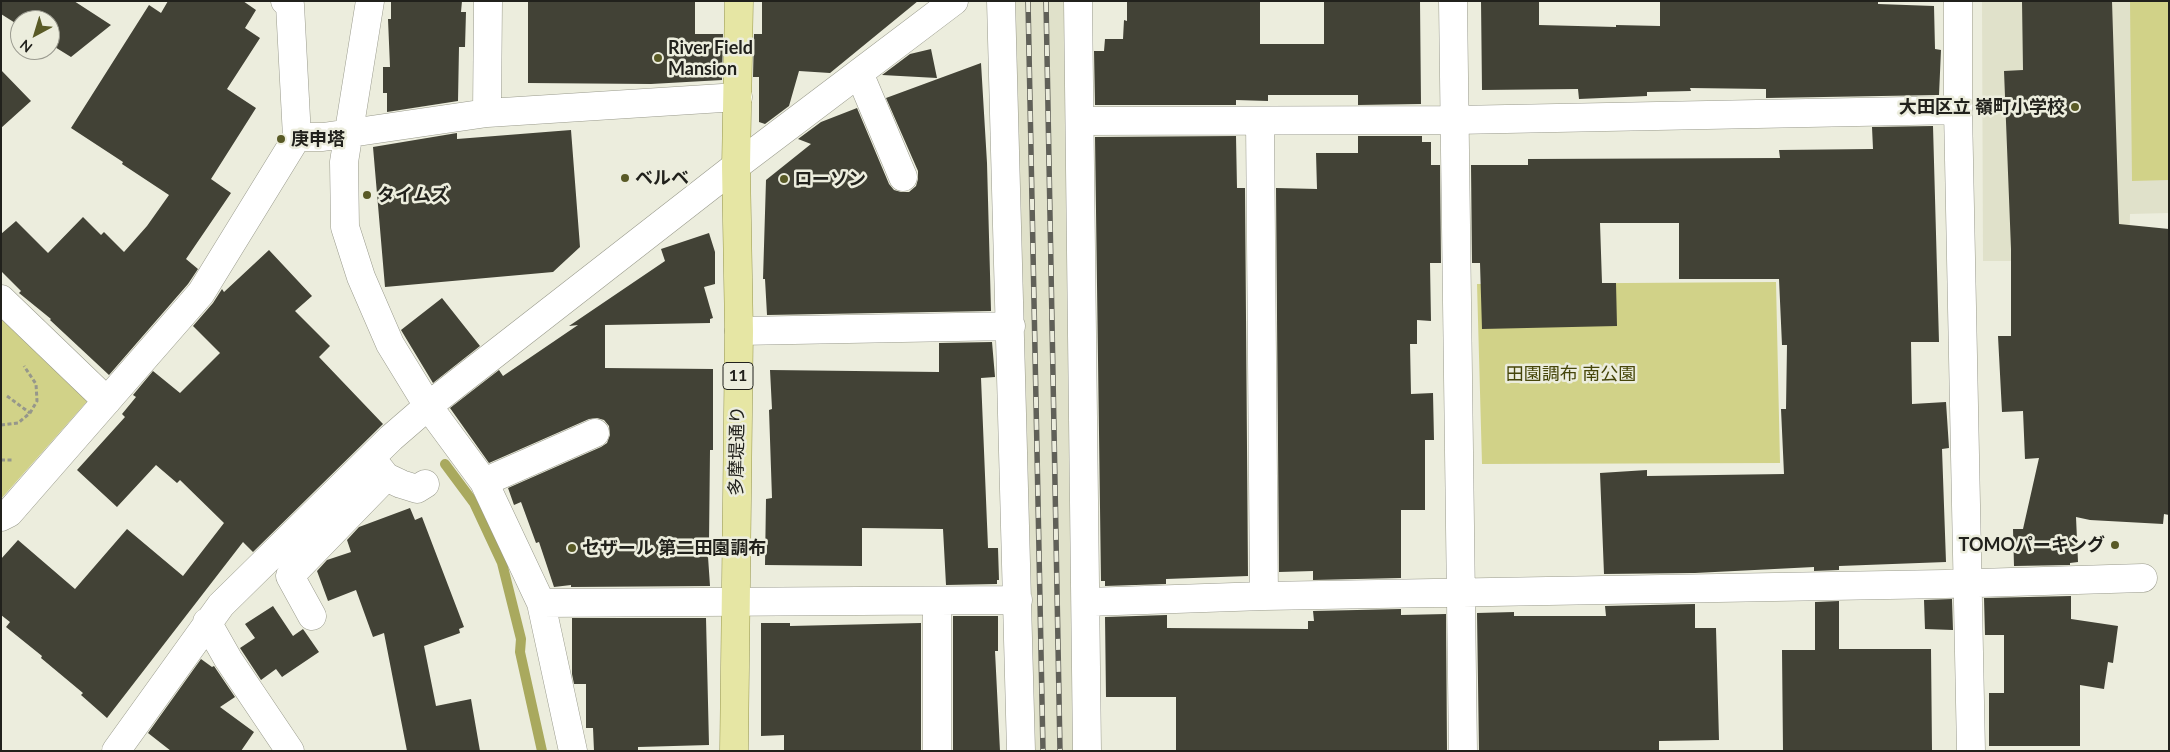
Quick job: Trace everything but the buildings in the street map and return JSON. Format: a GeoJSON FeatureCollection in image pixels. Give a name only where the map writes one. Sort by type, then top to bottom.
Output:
{"type":"FeatureCollection","features":[{"type":"Feature","properties":{"kind":"main road","name":"多摩堤通り"},"geometry":{"type":"LineString","coordinates":[[734,751],[739,331],[736,166],[739,1]]}},
{"type":"Feature","properties":{"kind":"street"},"geometry":{"type":"LineString","coordinates":[[1,516],[9,513],[200,293],[297,137],[290,5],[285,1]]}},
{"type":"Feature","properties":{"kind":"street"},"geometry":{"type":"LineString","coordinates":[[370,1],[347,132],[344,162],[345,227],[361,277],[390,344],[428,406],[484,482],[541,603],[573,751]]}},
{"type":"Feature","properties":{"kind":"street"},"geometry":{"type":"LineString","coordinates":[[487,113],[488,1]]}},
{"type":"Feature","properties":{"kind":"street"},"geometry":{"type":"LineString","coordinates":[[312,616],[290,576],[428,406],[736,166],[954,1]]}},
{"type":"Feature","properties":{"kind":"street"},"geometry":{"type":"LineString","coordinates":[[1001,1],[1021,751]]}},
{"type":"Feature","properties":{"kind":"street"},"geometry":{"type":"LineString","coordinates":[[1078,1],[1088,751]]}},
{"type":"Feature","properties":{"kind":"street"},"geometry":{"type":"LineString","coordinates":[[1453,1],[1456,120],[1462,751]]}},
{"type":"Feature","properties":{"kind":"street"},"geometry":{"type":"LineString","coordinates":[[1958,1],[1958,110],[1970,751]]}},
{"type":"Feature","properties":{"kind":"street"},"geometry":{"type":"LineString","coordinates":[[859,73],[903,177]]}},
{"type":"Feature","properties":{"kind":"street"},"geometry":{"type":"LineString","coordinates":[[297,137],[323,137],[487,113],[738,97]]}},
{"type":"Feature","properties":{"kind":"street"},"geometry":{"type":"LineString","coordinates":[[1080,121],[1456,120],[1958,110]]}},
{"type":"Feature","properties":{"kind":"street"},"geometry":{"type":"LineString","coordinates":[[1260,121],[1264,596]]}},
{"type":"Feature","properties":{"kind":"street"},"geometry":{"type":"LineString","coordinates":[[1,299],[106,401]]}},
{"type":"Feature","properties":{"kind":"street"},"geometry":{"type":"LineString","coordinates":[[739,331],[1011,326]]}},
{"type":"Feature","properties":{"kind":"street"},"geometry":{"type":"LineString","coordinates":[[484,482],[595,433]]}},
{"type":"Feature","properties":{"kind":"street"},"geometry":{"type":"LineString","coordinates":[[379,467],[417,489],[425,484]]}},
{"type":"Feature","properties":{"kind":"street"},"geometry":{"type":"LineString","coordinates":[[116,751],[221,605],[379,467]]}},
{"type":"Feature","properties":{"kind":"street"},"geometry":{"type":"LineString","coordinates":[[1087,602],[1264,596],[2143,578]]}},
{"type":"Feature","properties":{"kind":"street"},"geometry":{"type":"LineString","coordinates":[[937,600],[937,751]]}},
{"type":"Feature","properties":{"kind":"street"},"geometry":{"type":"LineString","coordinates":[[541,603],[1018,600]]}},
{"type":"Feature","properties":{"kind":"street"},"geometry":{"type":"LineString","coordinates":[[207,622],[228,659],[290,751]]}},
{"type":"Feature","properties":{"kind":"path"},"geometry":{"type":"LineString","coordinates":[[1,425],[18,422],[30,413],[37,401],[36,384],[20,359]]}},
{"type":"Feature","properties":{"kind":"path"},"geometry":{"type":"LineString","coordinates":[[7,396],[30,413]]}},
{"type":"Feature","properties":{"kind":"shaded area"},"geometry":{"type":"Polygon","coordinates":[[[1008,1],[1067,1],[1079,751],[1027,751],[1008,1]]]}},
{"type":"Feature","properties":{"kind":"shaded area","name":"大田区立 嶺町小学校"},"geometry":{"type":"Polygon","coordinates":[[[1982,1],[2169,1],[2169,213],[2130,214],[2129,261],[1983,261],[1982,1]]]}},
{"type":"Feature","properties":{"kind":"green space"},"geometry":{"type":"Polygon","coordinates":[[[2130,1],[2169,1],[2169,180],[2132,181],[2130,1]]]}},
{"type":"Feature","properties":{"kind":"green space","name":"田園調布 南公園"},"geometry":{"type":"Polygon","coordinates":[[[1776,282],[1780,463],[1482,464],[1477,284],[1776,282]]]}},
{"type":"Feature","properties":{"kind":"green space"},"geometry":{"type":"Polygon","coordinates":[[[1,313],[90,398],[1,499],[1,313]]]}},
{"type":"Feature","properties":{"kind":"waterway"},"geometry":{"type":"LineString","coordinates":[[445,464],[474,503],[502,563],[521,639],[520,652],[542,751]]}},
{"type":"Feature","properties":{"kind":"railway"},"geometry":{"type":"LineString","coordinates":[[1028,1],[1043,751]]}},
{"type":"Feature","properties":{"kind":"railway"},"geometry":{"type":"LineString","coordinates":[[1046,1],[1060,751]]}},
{"type":"Feature","properties":{"kind":"place","name":"River Field Mansion"},"geometry":{"type":"Point","coordinates":[658,58]}},
{"type":"Feature","properties":{"kind":"place","name":"大田区立 嶺町小学校"},"geometry":{"type":"Point","coordinates":[2075,107]}},
{"type":"Feature","properties":{"kind":"place","name":"庚申塔"},"geometry":{"type":"Point","coordinates":[281,139]}},
{"type":"Feature","properties":{"kind":"place","name":"ベルベ"},"geometry":{"type":"Point","coordinates":[625,178]}},
{"type":"Feature","properties":{"kind":"place","name":"ローソン"},"geometry":{"type":"Point","coordinates":[784,179]}},
{"type":"Feature","properties":{"kind":"place","name":"タイムズ"},"geometry":{"type":"Point","coordinates":[367,195]}},
{"type":"Feature","properties":{"kind":"place","name":"TOMOパーキング"},"geometry":{"type":"Point","coordinates":[2115,545]}},
{"type":"Feature","properties":{"kind":"place","name":"セザール 第二田園調布"},"geometry":{"type":"Point","coordinates":[572,548]}}]}
